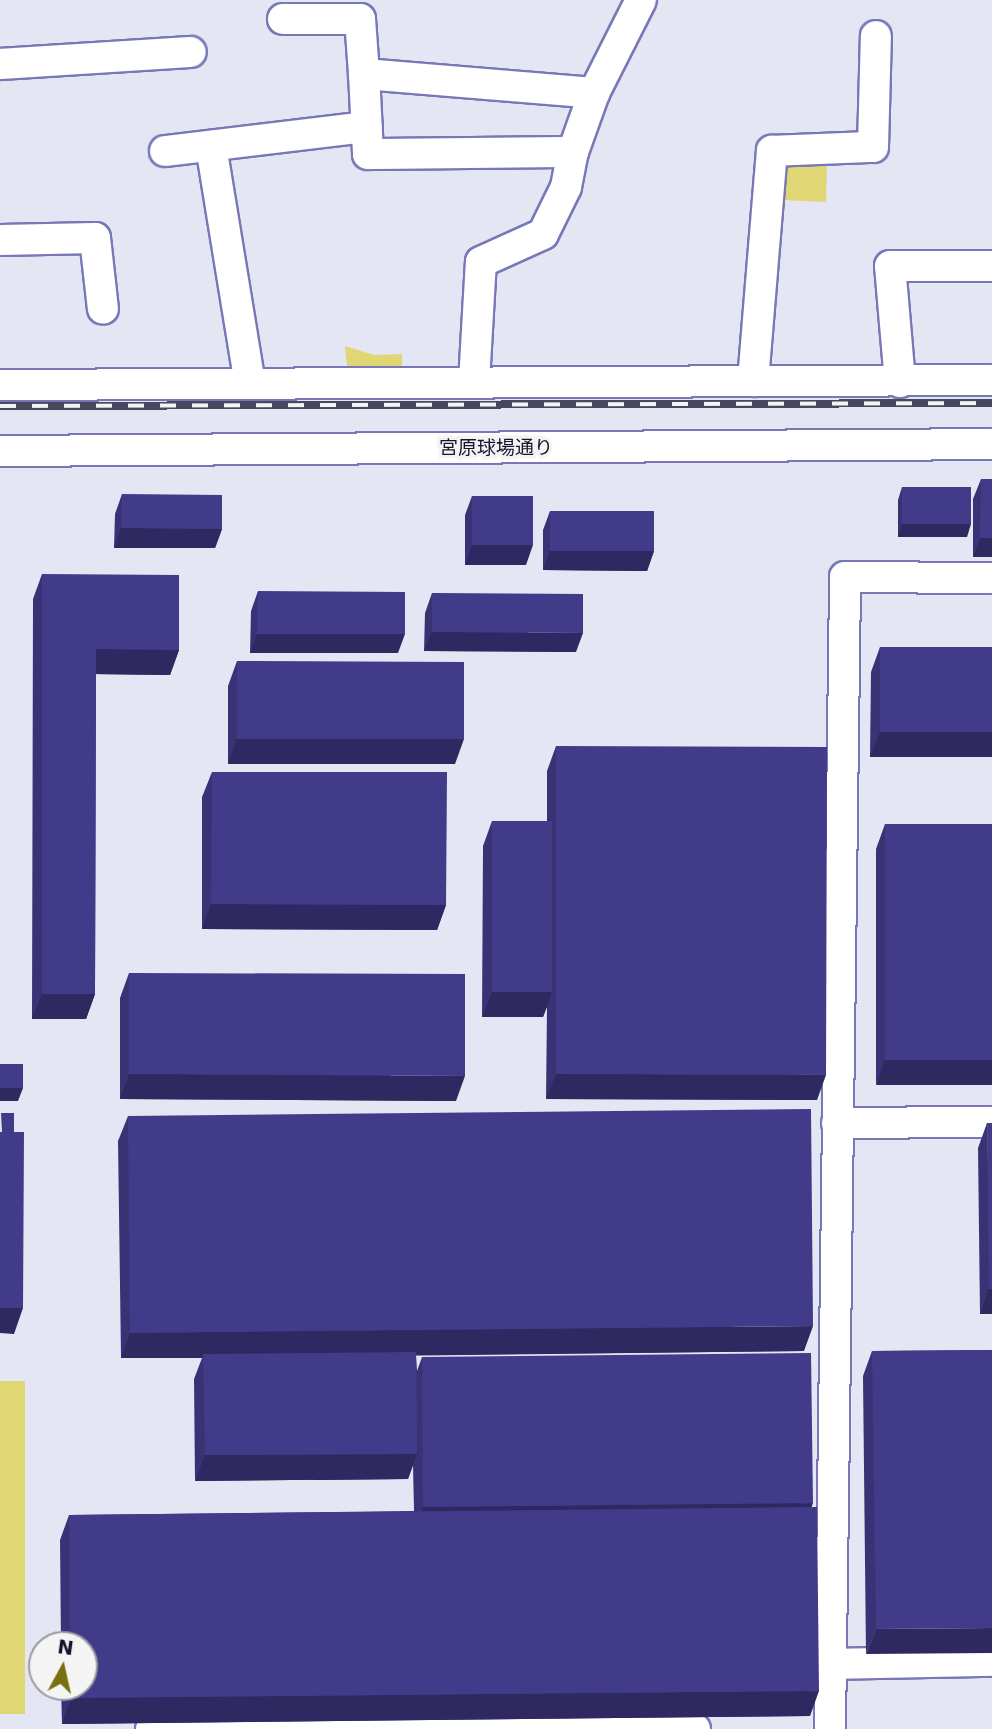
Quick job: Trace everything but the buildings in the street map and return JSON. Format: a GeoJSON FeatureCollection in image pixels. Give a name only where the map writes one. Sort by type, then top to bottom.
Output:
{"type":"FeatureCollection","features":[{"type":"Feature","properties":{"kind":"street"},"geometry":{"type":"LineString","coordinates":[[474,382],[481,262],[543,234],[566,187],[573,152],[594,93],[641,0]]}},
{"type":"Feature","properties":{"kind":"street"},"geometry":{"type":"LineString","coordinates":[[283,19],[360,19],[368,154],[573,152]]}},
{"type":"Feature","properties":{"kind":"street"},"geometry":{"type":"LineString","coordinates":[[753,381],[772,151],[873,147],[876,36]]}},
{"type":"Feature","properties":{"kind":"street"},"geometry":{"type":"LineString","coordinates":[[0,64],[191,52]]}},
{"type":"Feature","properties":{"kind":"street"},"geometry":{"type":"LineString","coordinates":[[364,74],[594,93]]}},
{"type":"Feature","properties":{"kind":"street"},"geometry":{"type":"LineString","coordinates":[[165,151],[367,127]]}},
{"type":"Feature","properties":{"kind":"street"},"geometry":{"type":"LineString","coordinates":[[211,146],[250,383]]}},
{"type":"Feature","properties":{"kind":"street"},"geometry":{"type":"LineString","coordinates":[[0,240],[95,238],[103,309]]}},
{"type":"Feature","properties":{"kind":"street"},"geometry":{"type":"LineString","coordinates":[[900,382],[890,266],[992,266]]}},
{"type":"Feature","properties":{"kind":"street"},"geometry":{"type":"LineString","coordinates":[[0,385],[992,380]]}},
{"type":"Feature","properties":{"kind":"street","name":"宮原球場通り"},"geometry":{"type":"LineString","coordinates":[[0,451],[992,444]]}},
{"type":"Feature","properties":{"kind":"street"},"geometry":{"type":"LineString","coordinates":[[830,1729],[845,577],[992,579]]}},
{"type":"Feature","properties":{"kind":"street"},"geometry":{"type":"LineString","coordinates":[[837,1123],[992,1122]]}},
{"type":"Feature","properties":{"kind":"street"},"geometry":{"type":"LineString","coordinates":[[830,1664],[992,1661]]}},
{"type":"Feature","properties":{"kind":"street"},"geometry":{"type":"LineString","coordinates":[[151,1729],[695,1729]]}},
{"type":"Feature","properties":{"kind":"shaded area"},"geometry":{"type":"Polygon","coordinates":[[[827,162],[826,202],[782,200],[783,163],[827,162]]]}},
{"type":"Feature","properties":{"kind":"shaded area"},"geometry":{"type":"Polygon","coordinates":[[[345,346],[374,355],[402,354],[402,379],[348,378],[345,346]]]}},
{"type":"Feature","properties":{"kind":"shaded area"},"geometry":{"type":"Polygon","coordinates":[[[0,1381],[25,1381],[25,1714],[0,1714],[0,1381]]]}},
{"type":"Feature","properties":{"kind":"railway"},"geometry":{"type":"LineString","coordinates":[[0,406],[992,403]]}}]}
